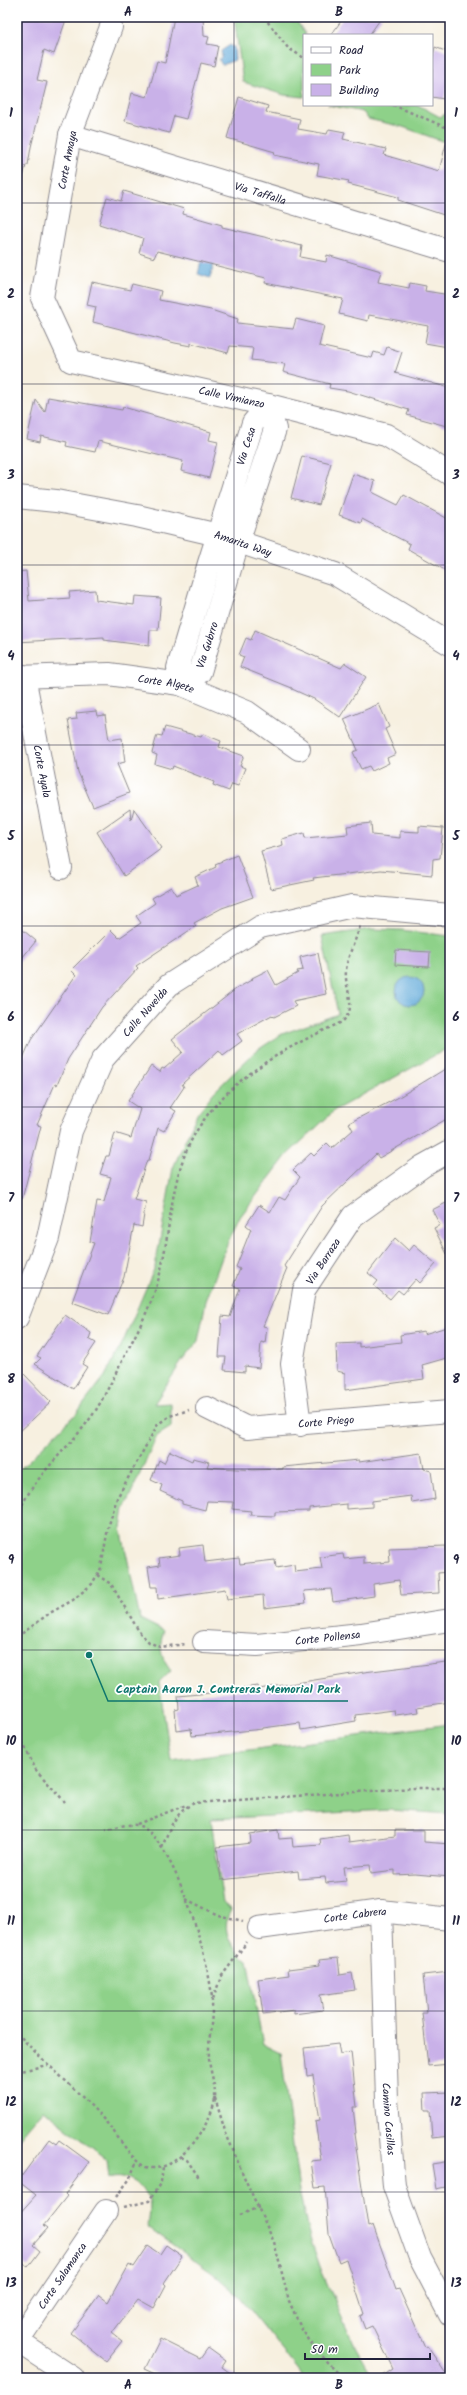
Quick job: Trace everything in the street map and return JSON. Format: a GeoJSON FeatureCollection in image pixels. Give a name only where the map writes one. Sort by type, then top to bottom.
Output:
{"type":"FeatureCollection","features":[{"type":"Feature","properties":{"kind":"street","name":"Corte Amaya"},"geometry":{"type":"LineString","coordinates":[[42,298],[70,135],[111,27]]}},
{"type":"Feature","properties":{"kind":"street","name":"Via Taffalla"},"geometry":{"type":"LineString","coordinates":[[70,135],[450,251]]}},
{"type":"Feature","properties":{"kind":"street","name":"Calle Vimianzo"},"geometry":{"type":"LineString","coordinates":[[42,298],[71,361],[268,405],[386,435],[450,474]]}},
{"type":"Feature","properties":{"kind":"street","name":"Via Cesa"},"geometry":{"type":"LineString","coordinates":[[228,538],[253,423],[268,405]]}},
{"type":"Feature","properties":{"kind":"street","name":"Amarita Way"},"geometry":{"type":"LineString","coordinates":[[17,497],[56,501],[138,516],[228,538],[336,574],[450,644]]}},
{"type":"Feature","properties":{"kind":"street","name":"Via Gubrro"},"geometry":{"type":"LineString","coordinates":[[180,684],[178,668],[228,538]]}},
{"type":"Feature","properties":{"kind":"street","name":"Corte Algete"},"geometry":{"type":"LineString","coordinates":[[20,676],[109,674],[180,684],[247,712],[299,749]]}},
{"type":"Feature","properties":{"kind":"street","name":"Corte Ayala"},"geometry":{"type":"LineString","coordinates":[[20,676],[61,868]]}},
{"type":"Feature","properties":{"kind":"street","name":"Calle Novelda"},"geometry":{"type":"LineString","coordinates":[[17,1318],[48,1238],[70,1131],[103,1059],[169,985],[260,927],[352,906],[450,915]]}},
{"type":"Feature","properties":{"kind":"street","name":"Via Barraza"},"geometry":{"type":"LineString","coordinates":[[300,1425],[292,1364],[304,1290],[353,1216],[423,1166],[450,1151]]}},
{"type":"Feature","properties":{"kind":"street","name":"Corte Priego"},"geometry":{"type":"LineString","coordinates":[[207,1408],[247,1428],[450,1414]]}},
{"type":"Feature","properties":{"kind":"street","name":"Corte Pollensa"},"geometry":{"type":"LineString","coordinates":[[204,1642],[257,1645],[362,1634],[450,1620]]}},
{"type":"Feature","properties":{"kind":"street","name":"Corte Cabrera"},"geometry":{"type":"LineString","coordinates":[[259,1928],[381,1911],[450,1919]]}},
{"type":"Feature","properties":{"kind":"street","name":"Camino Casillas"},"geometry":{"type":"LineString","coordinates":[[381,1911],[386,2092],[394,2186],[420,2258],[450,2315]]}},
{"type":"Feature","properties":{"kind":"street","name":"Corte Salamanca"},"geometry":{"type":"LineString","coordinates":[[17,2341],[61,2280],[106,2211]]}},
{"type":"Feature","properties":{"kind":"street"},"geometry":{"type":"LineString","coordinates":[[17,2341],[73,2378]]}},
{"type":"Feature","properties":{"kind":"path"},"geometry":{"type":"LineString","coordinates":[[264,17],[288,48],[303,57]]}},
{"type":"Feature","properties":{"kind":"path"},"geometry":{"type":"LineString","coordinates":[[395,106],[450,129]]}},
{"type":"Feature","properties":{"kind":"path"},"geometry":{"type":"LineString","coordinates":[[17,1516],[25,1496],[95,1410],[143,1321],[158,1282],[179,1171],[193,1138],[214,1106],[242,1079],[281,1051],[342,1022],[349,1015],[351,1006],[346,972],[364,907]]}},
{"type":"Feature","properties":{"kind":"path"},"geometry":{"type":"LineString","coordinates":[[18,1636],[50,1613],[73,1600],[92,1584],[101,1568],[108,1528],[117,1498],[158,1424],[181,1412],[207,1408]]}},
{"type":"Feature","properties":{"kind":"path"},"geometry":{"type":"LineString","coordinates":[[97,1575],[111,1584],[140,1633],[156,1646],[204,1642]]}},
{"type":"Feature","properties":{"kind":"path"},"geometry":{"type":"LineString","coordinates":[[17,1731],[36,1770],[64,1802]]}},
{"type":"Feature","properties":{"kind":"path"},"geometry":{"type":"LineString","coordinates":[[106,1829],[136,1825],[194,1803],[414,1788],[450,1788]]}},
{"type":"Feature","properties":{"kind":"path"},"geometry":{"type":"LineString","coordinates":[[162,1848],[169,1829],[178,1814],[194,1803]]}},
{"type":"Feature","properties":{"kind":"path"},"geometry":{"type":"LineString","coordinates":[[136,1825],[144,1828],[162,1848],[186,1899],[196,1925],[209,1973],[212,2001],[209,2032],[209,2060],[215,2097],[225,2131],[274,2242],[289,2301],[301,2328],[316,2350],[344,2378]]}},
{"type":"Feature","properties":{"kind":"path"},"geometry":{"type":"LineString","coordinates":[[186,1899],[218,1915],[259,1928],[230,1961],[221,1977],[212,2001]]}},
{"type":"Feature","properties":{"kind":"path"},"geometry":{"type":"LineString","coordinates":[[17,2033],[47,2065],[108,2124],[137,2161],[145,2167],[163,2167],[181,2157],[191,2146],[209,2116],[215,2097]]}},
{"type":"Feature","properties":{"kind":"path"},"geometry":{"type":"LineString","coordinates":[[17,2072],[47,2065]]}},
{"type":"Feature","properties":{"kind":"path"},"geometry":{"type":"LineString","coordinates":[[181,2157],[187,2160],[200,2180]]}},
{"type":"Feature","properties":{"kind":"path"},"geometry":{"type":"LineString","coordinates":[[106,2211],[129,2180],[137,2161]]}},
{"type":"Feature","properties":{"kind":"path"},"geometry":{"type":"LineString","coordinates":[[106,2211],[149,2201],[161,2182],[163,2167]]}},
{"type":"Feature","properties":{"kind":"path"},"geometry":{"type":"LineString","coordinates":[[240,2215],[259,2207]]}},
{"type":"Feature","properties":{"kind":"green space"},"geometry":{"type":"Polygon","coordinates":[[[234,17],[294,17],[305,34],[303,34],[303,97],[284,95],[243,82],[234,17]]]}},
{"type":"Feature","properties":{"kind":"green space"},"geometry":{"type":"Polygon","coordinates":[[[333,106],[420,106],[440,117],[448,113],[450,114],[450,144],[403,127],[368,119],[363,112],[333,106]]]}},
{"type":"Feature","properties":{"kind":"green space"},"geometry":{"type":"Polygon","coordinates":[[[371,929],[401,930],[450,936],[450,1047],[335,1110],[287,1155],[240,1217],[227,1244],[206,1301],[198,1341],[182,1361],[154,1404],[171,1403],[171,1427],[157,1436],[124,1509],[121,1528],[140,1619],[164,1631],[161,1647],[165,1662],[171,1671],[159,1683],[171,1760],[450,1724],[450,1814],[390,1810],[211,1819],[223,1903],[231,1910],[226,1924],[228,1938],[236,1950],[247,1960],[263,2044],[281,2053],[299,2191],[310,2238],[322,2272],[354,2344],[373,2378],[305,2378],[240,2297],[215,2275],[148,2227],[150,2211],[147,2195],[133,2182],[127,2179],[121,2177],[109,2178],[107,2160],[44,2109],[17,2141],[17,1472],[76,1414],[105,1376],[123,1342],[155,1267],[173,1168],[197,1114],[214,1092],[256,1051],[282,1034],[338,1014],[322,936],[371,929]]]}},
{"type":"Feature","properties":{"kind":"water"},"geometry":{"type":"Polygon","coordinates":[[[230,45],[234,47],[235,60],[222,65],[219,60],[222,56],[221,51],[230,45]]]}},
{"type":"Feature","properties":{"kind":"water"},"geometry":{"type":"Polygon","coordinates":[[[202,258],[215,261],[210,278],[198,274],[202,258]]]}},
{"type":"Feature","properties":{"kind":"water"},"geometry":{"type":"Polygon","coordinates":[[[410,977],[420,981],[424,991],[420,1001],[410,1005],[400,1001],[396,991],[400,981],[410,977]]]}},
{"type":"Feature","properties":{"kind":"building"},"geometry":{"type":"Polygon","coordinates":[[[23,17],[67,17],[54,54],[44,50],[37,80],[47,82],[28,165],[26,165],[22,182],[17,181],[17,33],[23,17]]]}},
{"type":"Feature","properties":{"kind":"building"},"geometry":{"type":"Polygon","coordinates":[[[174,17],[203,17],[204,36],[209,37],[207,44],[218,46],[214,66],[201,63],[186,119],[174,116],[169,133],[125,121],[132,93],[147,97],[157,61],[165,63],[174,17]]]}},
{"type":"Feature","properties":{"kind":"building"},"geometry":{"type":"Polygon","coordinates":[[[344,17],[382,17],[370,34],[332,34],[344,17]]]}},
{"type":"Feature","properties":{"kind":"building"},"geometry":{"type":"Polygon","coordinates":[[[435,47],[450,53],[450,73],[444,99],[433,97],[433,56],[435,47]]]}},
{"type":"Feature","properties":{"kind":"building"},"geometry":{"type":"Polygon","coordinates":[[[239,97],[268,106],[266,112],[300,119],[298,129],[327,134],[329,129],[345,132],[343,139],[386,149],[384,155],[439,171],[446,144],[450,145],[450,217],[398,200],[398,197],[348,184],[349,181],[317,175],[319,164],[274,155],[275,152],[227,138],[239,97]]]}},
{"type":"Feature","properties":{"kind":"building"},"geometry":{"type":"Polygon","coordinates":[[[124,191],[184,209],[183,214],[222,225],[222,227],[302,246],[300,257],[326,262],[327,255],[381,271],[378,282],[409,288],[410,283],[426,286],[425,291],[450,295],[448,347],[425,343],[428,326],[369,315],[368,321],[339,314],[343,299],[265,283],[266,278],[157,251],[154,258],[139,253],[143,238],[99,224],[107,197],[121,201],[124,191]]]}},
{"type":"Feature","properties":{"kind":"building"},"geometry":{"type":"Polygon","coordinates":[[[92,282],[130,290],[132,284],[161,291],[159,300],[211,310],[238,319],[237,323],[293,329],[296,319],[324,326],[319,346],[372,358],[374,352],[384,355],[387,347],[402,352],[395,373],[450,388],[450,427],[407,415],[409,410],[348,391],[329,388],[330,384],[283,372],[285,364],[251,360],[253,348],[230,346],[228,353],[191,343],[191,346],[175,343],[93,322],[96,307],[87,305],[92,282]]]}},
{"type":"Feature","properties":{"kind":"building"},"geometry":{"type":"Polygon","coordinates":[[[48,397],[122,410],[123,407],[211,432],[209,440],[218,442],[209,478],[181,471],[183,461],[98,441],[95,452],[66,446],[67,442],[41,436],[40,442],[27,439],[36,400],[45,412],[48,397]]]}},
{"type":"Feature","properties":{"kind":"building"},"geometry":{"type":"Polygon","coordinates":[[[302,456],[331,463],[319,505],[291,498],[302,456]]]}},
{"type":"Feature","properties":{"kind":"building"},"geometry":{"type":"Polygon","coordinates":[[[353,474],[375,481],[372,492],[398,505],[404,495],[450,520],[450,573],[408,549],[410,544],[362,519],[361,523],[339,515],[353,474]]]}},
{"type":"Feature","properties":{"kind":"building"},"geometry":{"type":"Polygon","coordinates":[[[26,571],[29,601],[70,598],[69,592],[95,590],[96,600],[134,605],[135,596],[161,598],[158,630],[150,630],[149,646],[104,640],[104,637],[17,642],[17,572],[26,571]]]}},
{"type":"Feature","properties":{"kind":"building"},"geometry":{"type":"Polygon","coordinates":[[[255,630],[341,668],[345,663],[366,677],[340,717],[314,699],[292,688],[240,667],[244,657],[239,655],[246,638],[251,640],[255,630]]]}},
{"type":"Feature","properties":{"kind":"building"},"geometry":{"type":"Polygon","coordinates":[[[379,704],[389,727],[385,729],[396,754],[387,758],[389,763],[372,771],[369,766],[361,769],[353,752],[358,750],[344,719],[379,704]]]}},
{"type":"Feature","properties":{"kind":"building"},"geometry":{"type":"Polygon","coordinates":[[[96,711],[97,716],[105,715],[109,740],[122,738],[125,762],[117,764],[129,793],[93,807],[78,772],[68,720],[77,719],[76,713],[96,711]]]}},
{"type":"Feature","properties":{"kind":"building"},"geometry":{"type":"Polygon","coordinates":[[[165,727],[201,737],[203,734],[221,741],[219,747],[244,756],[240,766],[245,768],[238,786],[232,784],[229,791],[213,785],[214,782],[173,766],[172,769],[155,764],[157,755],[152,753],[157,735],[162,736],[165,727]]]}},
{"type":"Feature","properties":{"kind":"building"},"geometry":{"type":"Polygon","coordinates":[[[130,809],[131,820],[134,809],[162,848],[124,876],[97,832],[130,809]]]}},
{"type":"Feature","properties":{"kind":"building"},"geometry":{"type":"Polygon","coordinates":[[[371,823],[372,835],[400,838],[400,831],[419,832],[419,826],[443,828],[440,858],[433,859],[432,875],[381,870],[313,878],[314,880],[271,889],[261,851],[283,845],[282,839],[304,833],[305,838],[348,834],[347,826],[371,823]]]}},
{"type":"Feature","properties":{"kind":"building"},"geometry":{"type":"Polygon","coordinates":[[[237,855],[253,897],[222,908],[194,923],[196,926],[136,966],[138,968],[102,1007],[68,1059],[57,1085],[55,1084],[37,1125],[41,1126],[22,1199],[17,1199],[17,1072],[31,1040],[76,975],[71,970],[111,930],[119,938],[141,923],[136,916],[155,903],[152,898],[171,887],[176,895],[198,885],[195,877],[216,867],[215,864],[237,855]]]}},
{"type":"Feature","properties":{"kind":"building"},"geometry":{"type":"Polygon","coordinates":[[[17,925],[36,941],[17,964],[17,925]]]}},
{"type":"Feature","properties":{"kind":"building"},"geometry":{"type":"Polygon","coordinates":[[[396,950],[430,952],[429,967],[395,965],[396,950]]]}},
{"type":"Feature","properties":{"kind":"building"},"geometry":{"type":"Polygon","coordinates":[[[318,953],[326,994],[293,1001],[296,1006],[274,1017],[272,1015],[237,1034],[242,1041],[223,1055],[219,1050],[182,1084],[184,1087],[170,1108],[176,1111],[164,1131],[158,1128],[149,1160],[147,1160],[134,1199],[146,1202],[142,1227],[134,1225],[124,1277],[108,1315],[72,1302],[94,1243],[90,1242],[97,1201],[104,1202],[111,1177],[100,1174],[106,1156],[109,1156],[115,1133],[131,1138],[140,1109],[128,1101],[151,1066],[160,1072],[162,1068],[164,1069],[183,1052],[172,1039],[236,989],[253,979],[252,978],[268,970],[276,985],[298,973],[297,971],[303,970],[300,957],[318,953]]]}},
{"type":"Feature","properties":{"kind":"building"},"geometry":{"type":"Polygon","coordinates":[[[450,1066],[450,1117],[379,1158],[376,1154],[322,1206],[284,1266],[287,1268],[263,1326],[267,1327],[265,1343],[261,1342],[259,1368],[245,1366],[245,1372],[224,1370],[226,1357],[219,1357],[222,1316],[230,1317],[240,1288],[233,1286],[240,1269],[236,1267],[251,1229],[246,1225],[259,1205],[270,1212],[279,1197],[285,1200],[300,1177],[293,1170],[311,1153],[314,1156],[327,1143],[332,1148],[353,1130],[349,1123],[399,1097],[450,1066]]]}},
{"type":"Feature","properties":{"kind":"building"},"geometry":{"type":"Polygon","coordinates":[[[450,1201],[450,1260],[434,1228],[440,1225],[432,1210],[450,1201]]]}},
{"type":"Feature","properties":{"kind":"building"},"geometry":{"type":"Polygon","coordinates":[[[395,1238],[409,1251],[414,1245],[436,1264],[420,1283],[416,1279],[403,1294],[398,1290],[390,1299],[374,1286],[378,1281],[368,1273],[395,1238]]]}},
{"type":"Feature","properties":{"kind":"building"},"geometry":{"type":"Polygon","coordinates":[[[65,1315],[91,1333],[89,1339],[96,1343],[82,1364],[87,1367],[73,1389],[35,1364],[41,1358],[37,1356],[65,1315]]]}},
{"type":"Feature","properties":{"kind":"building"},"geometry":{"type":"Polygon","coordinates":[[[450,1326],[450,1357],[422,1365],[424,1379],[345,1390],[345,1373],[337,1371],[336,1344],[359,1343],[359,1347],[401,1342],[400,1335],[424,1331],[424,1334],[450,1326]]]}},
{"type":"Feature","properties":{"kind":"building"},"geometry":{"type":"Polygon","coordinates":[[[24,1374],[51,1402],[17,1434],[17,1380],[24,1374]]]}},
{"type":"Feature","properties":{"kind":"building"},"geometry":{"type":"Polygon","coordinates":[[[170,1451],[192,1461],[193,1458],[209,1462],[207,1467],[253,1470],[283,1469],[283,1467],[359,1460],[359,1462],[421,1453],[424,1469],[431,1471],[435,1499],[412,1503],[411,1496],[372,1501],[372,1507],[347,1509],[347,1504],[309,1508],[309,1511],[275,1512],[275,1516],[250,1515],[251,1511],[232,1509],[233,1502],[207,1501],[205,1510],[182,1504],[182,1501],[160,1491],[162,1485],[151,1480],[159,1460],[164,1463],[170,1451]]]}},
{"type":"Feature","properties":{"kind":"building"},"geometry":{"type":"Polygon","coordinates":[[[203,1545],[205,1562],[239,1558],[240,1564],[275,1560],[276,1568],[294,1565],[295,1572],[322,1569],[320,1557],[343,1554],[344,1559],[364,1557],[364,1564],[390,1562],[389,1548],[446,1546],[448,1572],[438,1573],[439,1593],[401,1595],[399,1580],[373,1584],[374,1596],[333,1602],[331,1589],[304,1591],[306,1603],[264,1608],[263,1595],[227,1599],[225,1589],[158,1599],[157,1587],[151,1587],[148,1567],[160,1565],[159,1558],[180,1555],[179,1548],[203,1545]]]}},
{"type":"Feature","properties":{"kind":"building"},"geometry":{"type":"Polygon","coordinates":[[[446,1662],[450,1702],[417,1707],[418,1712],[395,1715],[394,1710],[355,1715],[356,1721],[301,1730],[300,1723],[263,1729],[192,1736],[191,1729],[177,1731],[175,1710],[179,1709],[178,1696],[242,1690],[242,1688],[258,1686],[259,1689],[364,1672],[446,1662]]]}},
{"type":"Feature","properties":{"kind":"building"},"geometry":{"type":"Polygon","coordinates":[[[278,1830],[279,1839],[292,1838],[293,1847],[321,1845],[320,1839],[348,1835],[349,1842],[395,1836],[395,1830],[424,1830],[424,1842],[450,1844],[450,1877],[415,1874],[395,1875],[395,1870],[371,1873],[370,1865],[344,1867],[346,1881],[326,1883],[325,1877],[299,1879],[298,1871],[221,1880],[217,1847],[251,1843],[250,1834],[278,1830]]]}},
{"type":"Feature","properties":{"kind":"building"},"geometry":{"type":"Polygon","coordinates":[[[338,1958],[340,1975],[352,1973],[355,1990],[320,1995],[323,2010],[294,2014],[294,2010],[263,2014],[258,1979],[289,1975],[288,1969],[320,1965],[319,1960],[338,1958]]]}},
{"type":"Feature","properties":{"kind":"building"},"geometry":{"type":"Polygon","coordinates":[[[450,1972],[450,2064],[428,2066],[422,2013],[427,2013],[423,1975],[450,1972]]]}},
{"type":"Feature","properties":{"kind":"building"},"geometry":{"type":"Polygon","coordinates":[[[338,2044],[340,2054],[351,2052],[357,2107],[353,2107],[356,2133],[354,2134],[368,2227],[373,2225],[396,2290],[399,2289],[425,2347],[427,2346],[449,2378],[380,2378],[393,2369],[372,2326],[365,2329],[360,2316],[364,2314],[346,2259],[339,2262],[329,2234],[325,2187],[315,2188],[311,2161],[321,2160],[315,2121],[320,2120],[313,2075],[307,2076],[304,2048],[338,2044]]]}},
{"type":"Feature","properties":{"kind":"building"},"geometry":{"type":"Polygon","coordinates":[[[450,2092],[450,2136],[432,2138],[430,2111],[425,2111],[424,2093],[450,2092]]]}},
{"type":"Feature","properties":{"kind":"building"},"geometry":{"type":"Polygon","coordinates":[[[49,2139],[56,2144],[59,2140],[89,2162],[65,2194],[67,2196],[44,2225],[48,2228],[33,2245],[40,2251],[28,2267],[17,2259],[17,2216],[36,2195],[18,2181],[49,2139]]]}},
{"type":"Feature","properties":{"kind":"building"},"geometry":{"type":"Polygon","coordinates":[[[450,2161],[450,2186],[436,2189],[432,2164],[450,2161]]]}},
{"type":"Feature","properties":{"kind":"building"},"geometry":{"type":"Polygon","coordinates":[[[166,2245],[182,2256],[164,2283],[166,2285],[154,2308],[138,2299],[112,2333],[122,2341],[106,2361],[71,2333],[99,2295],[108,2302],[129,2264],[134,2267],[148,2246],[160,2254],[166,2245]]]}},
{"type":"Feature","properties":{"kind":"building"},"geometry":{"type":"Polygon","coordinates":[[[160,2339],[200,2359],[208,2348],[226,2361],[222,2367],[237,2378],[165,2378],[145,2369],[160,2339]]]}},
{"type":"Feature","properties":{"kind":"place","name":"Captain Aaron J. Contreras Memorial Park"},"geometry":{"type":"Point","coordinates":[89,1655]}}]}
